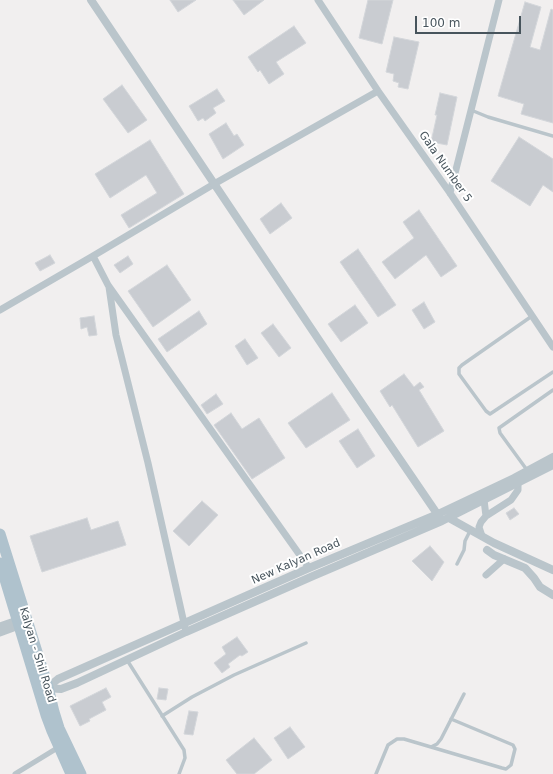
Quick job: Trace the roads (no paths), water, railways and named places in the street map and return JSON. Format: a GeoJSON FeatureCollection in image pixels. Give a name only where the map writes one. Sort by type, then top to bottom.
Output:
{"type":"FeatureCollection","features":[{"type":"Feature","properties":{"kind":"main road","name":"Kalyan - Shil Road"},"geometry":{"type":"LineString","coordinates":[[0,534],[43,689],[52,731],[71,774]]}},
{"type":"Feature","properties":{"kind":"main road","name":"Kalyan - Shil Road"},"geometry":{"type":"LineString","coordinates":[[0,563],[18,623],[43,689],[81,774]]}},
{"type":"Feature","properties":{"kind":"street"},"geometry":{"type":"LineString","coordinates":[[91,0],[337,368],[443,518],[468,528],[518,555],[553,570]]}},
{"type":"Feature","properties":{"kind":"street","name":"Gala Number 5"},"geometry":{"type":"LineString","coordinates":[[318,0],[553,347]]}},
{"type":"Feature","properties":{"kind":"street"},"geometry":{"type":"LineString","coordinates":[[450,193],[499,0]]}},
{"type":"Feature","properties":{"kind":"street"},"geometry":{"type":"LineString","coordinates":[[0,310],[214,184],[378,90]]}},
{"type":"Feature","properties":{"kind":"street"},"geometry":{"type":"LineString","coordinates":[[93,256],[108,285],[309,568]]}},
{"type":"Feature","properties":{"kind":"street"},"geometry":{"type":"LineString","coordinates":[[108,285],[116,335],[148,463],[185,628]]}},
{"type":"Feature","properties":{"kind":"street","name":"New Kalyan Road"},"geometry":{"type":"LineString","coordinates":[[43,689],[58,678],[185,628],[443,518],[553,457]]}},
{"type":"Feature","properties":{"kind":"street","name":"New Kalyan Road"},"geometry":{"type":"LineString","coordinates":[[43,689],[61,689],[77,683],[127,659],[185,628],[309,568],[443,518],[466,505],[484,500],[518,484],[553,465]]}},
{"type":"Feature","properties":{"kind":"street"},"geometry":{"type":"LineString","coordinates":[[482,536],[480,527],[481,522],[486,516],[510,500],[518,490],[518,484]]}},
{"type":"Feature","properties":{"kind":"street"},"geometry":{"type":"LineString","coordinates":[[484,500],[486,516]]}},
{"type":"Feature","properties":{"kind":"street"},"geometry":{"type":"LineString","coordinates":[[488,550],[525,568],[540,587],[553,595]]}},
{"type":"Feature","properties":{"kind":"street"},"geometry":{"type":"LineString","coordinates":[[514,563],[518,555]]}},
{"type":"Feature","properties":{"kind":"street"},"geometry":{"type":"LineString","coordinates":[[486,575],[504,559]]}},
{"type":"Feature","properties":{"kind":"street"},"geometry":{"type":"LineString","coordinates":[[0,626],[18,623]]}},
{"type":"Feature","properties":{"kind":"street"},"geometry":{"type":"LineString","coordinates":[[0,633],[18,623]]}},
{"type":"Feature","properties":{"kind":"street"},"geometry":{"type":"LineString","coordinates":[[15,774],[59,747]]}},
{"type":"Feature","properties":{"kind":"lane"},"geometry":{"type":"LineString","coordinates":[[471,110],[488,117],[553,136]]}},
{"type":"Feature","properties":{"kind":"lane"},"geometry":{"type":"LineString","coordinates":[[532,316],[462,365],[459,368],[459,374],[486,411],[490,414],[553,372]]}},
{"type":"Feature","properties":{"kind":"lane"},"geometry":{"type":"LineString","coordinates":[[528,471],[500,433],[499,428],[553,390]]}},
{"type":"Feature","properties":{"kind":"lane"},"geometry":{"type":"LineString","coordinates":[[457,564],[464,550],[468,528]]}},
{"type":"Feature","properties":{"kind":"lane"},"geometry":{"type":"LineString","coordinates":[[162,716],[192,697],[234,675],[306,643]]}},
{"type":"Feature","properties":{"kind":"lane"},"geometry":{"type":"LineString","coordinates":[[127,659],[184,750],[185,758],[179,774]]}},
{"type":"Feature","properties":{"kind":"lane"},"geometry":{"type":"LineString","coordinates":[[431,747],[437,744],[441,739],[464,694]]}},
{"type":"Feature","properties":{"kind":"lane"},"geometry":{"type":"LineString","coordinates":[[376,774],[388,745],[397,740],[404,739],[506,769],[511,765],[516,750],[512,745],[451,719]]}}]}
